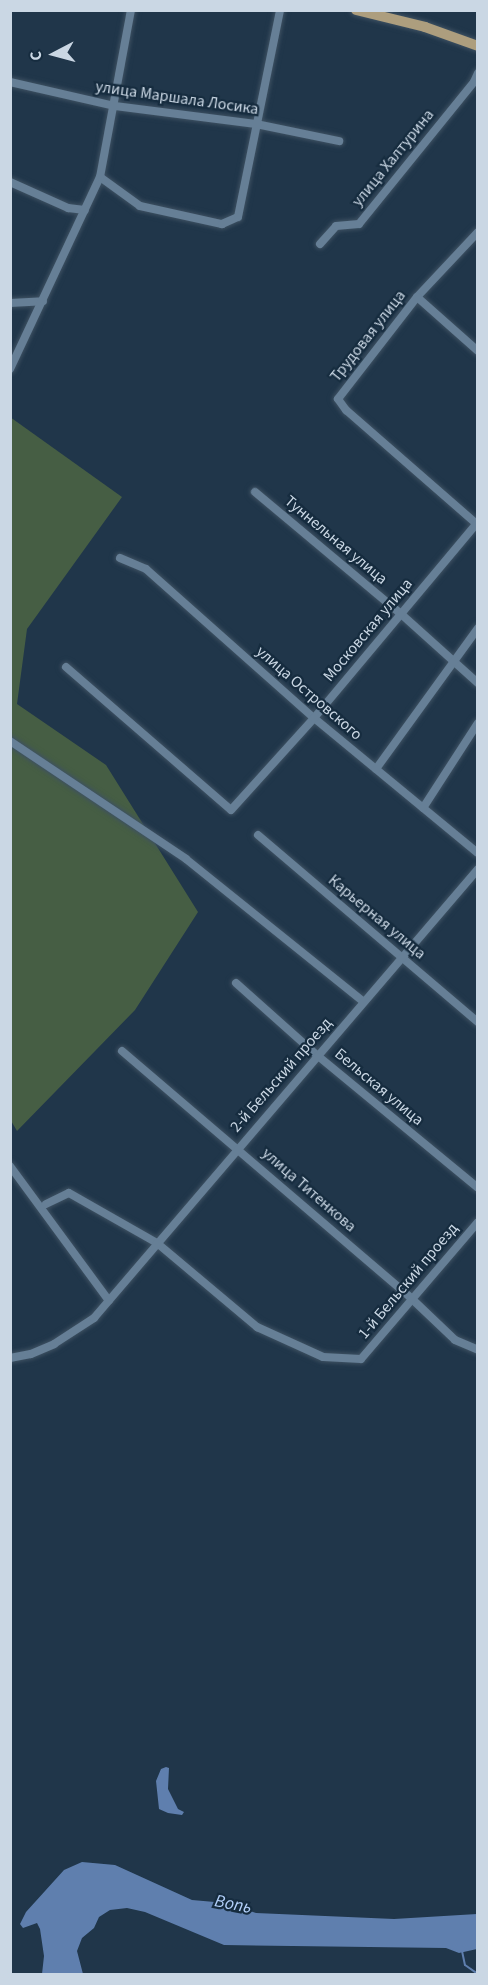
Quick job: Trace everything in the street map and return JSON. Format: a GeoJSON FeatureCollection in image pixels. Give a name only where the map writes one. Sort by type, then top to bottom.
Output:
{"type":"FeatureCollection","features":[{"type":"Feature","properties":{"kind":"main road"},"geometry":{"type":"LineString","coordinates":[[356,10],[425,27],[477,46]]}},
{"type":"Feature","properties":{"kind":"street"},"geometry":{"type":"LineString","coordinates":[[10,369],[100,177],[131,10]]}},
{"type":"Feature","properties":{"kind":"street"},"geometry":{"type":"LineString","coordinates":[[100,177],[140,206],[222,224],[238,217],[255,124],[280,10]]}},
{"type":"Feature","properties":{"kind":"street","name":"улица Халтурина"},"geometry":{"type":"LineString","coordinates":[[320,244],[336,226],[359,224],[474,82],[477,73]]}},
{"type":"Feature","properties":{"kind":"street","name":"улица Маршала Лосика"},"geometry":{"type":"LineString","coordinates":[[10,82],[115,106],[255,124],[339,141]]}},
{"type":"Feature","properties":{"kind":"street"},"geometry":{"type":"LineString","coordinates":[[10,182],[68,208],[85,210]]}},
{"type":"Feature","properties":{"kind":"street","name":"Трудовая улица"},"geometry":{"type":"LineString","coordinates":[[477,232],[417,297],[338,399],[346,410],[477,524]]}},
{"type":"Feature","properties":{"kind":"street"},"geometry":{"type":"LineString","coordinates":[[417,297],[477,351]]}},
{"type":"Feature","properties":{"kind":"street"},"geometry":{"type":"LineString","coordinates":[[10,303],[43,301]]}},
{"type":"Feature","properties":{"kind":"street","name":"Туннельная улица"},"geometry":{"type":"LineString","coordinates":[[255,492],[401,614],[477,683]]}},
{"type":"Feature","properties":{"kind":"street","name":"Московская улица"},"geometry":{"type":"LineString","coordinates":[[66,667],[231,810],[314,718],[477,524]]}},
{"type":"Feature","properties":{"kind":"street","name":"улица Островского"},"geometry":{"type":"LineString","coordinates":[[120,558],[146,569],[314,718],[477,853]]}},
{"type":"Feature","properties":{"kind":"street"},"geometry":{"type":"LineString","coordinates":[[376,769],[477,628]]}},
{"type":"Feature","properties":{"kind":"street"},"geometry":{"type":"LineString","coordinates":[[423,808],[477,723]]}},
{"type":"Feature","properties":{"kind":"street"},"geometry":{"type":"LineString","coordinates":[[10,741],[186,859],[364,1002]]}},
{"type":"Feature","properties":{"kind":"street","name":"Карьерная улица"},"geometry":{"type":"LineString","coordinates":[[258,835],[477,1022]]}},
{"type":"Feature","properties":{"kind":"street","name":"2-й Бельский проезд"},"geometry":{"type":"LineString","coordinates":[[10,1358],[38,1351],[75,1332],[94,1318],[477,869]]}},
{"type":"Feature","properties":{"kind":"street","name":"Бельская улица"},"geometry":{"type":"LineString","coordinates":[[236,983],[318,1056],[477,1188]]}},
{"type":"Feature","properties":{"kind":"street","name":"улица Титенкова"},"geometry":{"type":"LineString","coordinates":[[122,1051],[412,1299],[455,1340],[477,1350]]}},
{"type":"Feature","properties":{"kind":"street"},"geometry":{"type":"LineString","coordinates":[[10,1166],[109,1301]]}},
{"type":"Feature","properties":{"kind":"street"},"geometry":{"type":"LineString","coordinates":[[46,1204],[69,1193],[157,1243]]}},
{"type":"Feature","properties":{"kind":"street","name":"1-й Бельский проезд"},"geometry":{"type":"LineString","coordinates":[[157,1243],[257,1327],[322,1357],[361,1359],[477,1222]]}},
{"type":"Feature","properties":{"kind":"green space"},"geometry":{"type":"Polygon","coordinates":[[[10,417],[122,497],[27,629],[17,704],[106,765],[198,912],[135,1010],[17,1131],[10,1119],[10,417]]]}},
{"type":"Feature","properties":{"kind":"water"},"geometry":{"type":"Polygon","coordinates":[[[169,1768],[168,1789],[178,1809],[184,1812],[182,1815],[159,1809],[156,1781],[161,1769],[169,1768]]]}},
{"type":"Feature","properties":{"kind":"water"},"geometry":{"type":"Polygon","coordinates":[[[82,1862],[115,1865],[192,1900],[226,1903],[256,1913],[394,1919],[477,1914],[477,1949],[459,1953],[446,1948],[224,1945],[145,1912],[127,1908],[110,1910],[99,1917],[94,1928],[82,1938],[77,1951],[83,1974],[42,1974],[44,1956],[40,1929],[37,1923],[23,1928],[20,1924],[26,1912],[64,1870],[82,1862]]]}},
{"type":"Feature","properties":{"kind":"waterway"},"geometry":{"type":"LineString","coordinates":[[462,1951],[465,1965],[478,1974]]}},
{"type":"Feature","properties":{"kind":"water label","name":"Вопь"},"geometry":{"type":"Point","coordinates":[233,1905]}}]}
